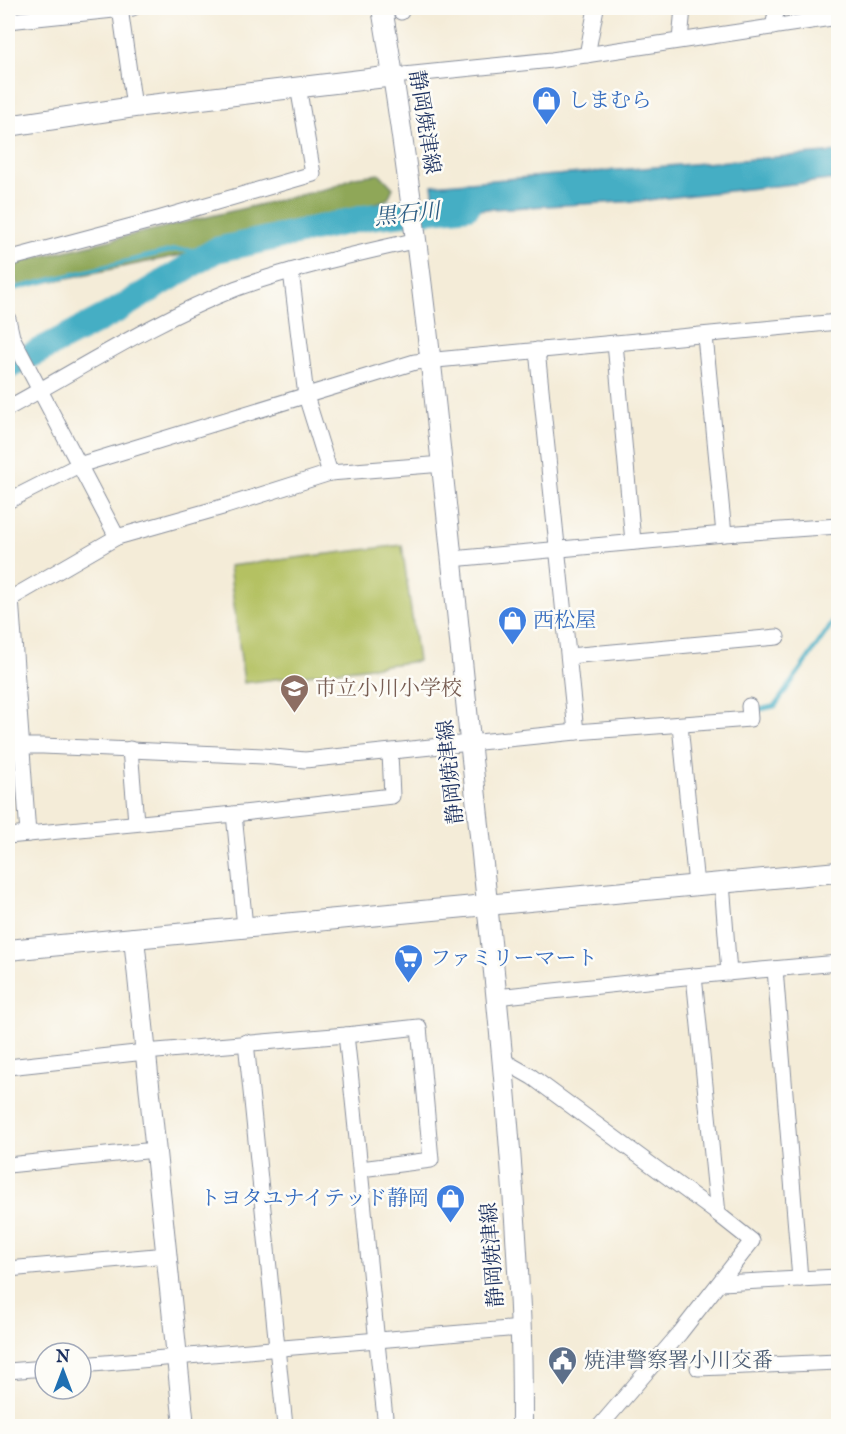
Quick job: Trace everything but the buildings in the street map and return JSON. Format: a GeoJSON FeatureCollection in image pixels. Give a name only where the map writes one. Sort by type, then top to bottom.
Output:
{"type":"FeatureCollection","features":[{"type":"Feature","properties":{"kind":"street"},"geometry":{"type":"LineString","coordinates":[[8,21],[60,11],[124,8],[134,107]]}},
{"type":"Feature","properties":{"kind":"street"},"geometry":{"type":"LineString","coordinates":[[587,55],[596,8]]}},
{"type":"Feature","properties":{"kind":"street"},"geometry":{"type":"LineString","coordinates":[[680,40],[683,8]]}},
{"type":"Feature","properties":{"kind":"street"},"geometry":{"type":"LineString","coordinates":[[773,27],[777,8]]}},
{"type":"Feature","properties":{"kind":"street","name":"静岡焼津線"},"geometry":{"type":"LineString","coordinates":[[395,9],[394,76],[432,360],[502,1060],[521,1328],[522,1426]]}},
{"type":"Feature","properties":{"kind":"street"},"geometry":{"type":"LineString","coordinates":[[8,126],[298,86],[587,55],[838,17]]}},
{"type":"Feature","properties":{"kind":"street"},"geometry":{"type":"LineString","coordinates":[[8,259],[314,174],[298,86]]}},
{"type":"Feature","properties":{"kind":"street"},"geometry":{"type":"LineString","coordinates":[[8,408],[177,314],[237,288],[291,271],[417,240]]}},
{"type":"Feature","properties":{"kind":"street"},"geometry":{"type":"LineString","coordinates":[[291,271],[306,396],[330,473]]}},
{"type":"Feature","properties":{"kind":"street"},"geometry":{"type":"LineString","coordinates":[[8,319],[12,337],[117,537]]}},
{"type":"Feature","properties":{"kind":"street"},"geometry":{"type":"LineString","coordinates":[[8,501],[79,465],[416,362],[838,322]]}},
{"type":"Feature","properties":{"kind":"street"},"geometry":{"type":"LineString","coordinates":[[705,336],[724,534]]}},
{"type":"Feature","properties":{"kind":"street"},"geometry":{"type":"LineString","coordinates":[[615,343],[633,542]]}},
{"type":"Feature","properties":{"kind":"street"},"geometry":{"type":"LineString","coordinates":[[537,350],[576,732]]}},
{"type":"Feature","properties":{"kind":"street"},"geometry":{"type":"LineString","coordinates":[[28,834],[14,750],[9,599],[117,537],[330,473],[442,464]]}},
{"type":"Feature","properties":{"kind":"street"},"geometry":{"type":"LineString","coordinates":[[452,559],[838,526]]}},
{"type":"Feature","properties":{"kind":"street"},"geometry":{"type":"LineString","coordinates":[[569,656],[777,637]]}},
{"type":"Feature","properties":{"kind":"street"},"geometry":{"type":"LineString","coordinates":[[14,750],[130,749],[305,760],[576,732],[750,719],[749,711]]}},
{"type":"Feature","properties":{"kind":"street"},"geometry":{"type":"LineString","coordinates":[[680,725],[696,885]]}},
{"type":"Feature","properties":{"kind":"street"},"geometry":{"type":"LineString","coordinates":[[130,749],[136,822]]}},
{"type":"Feature","properties":{"kind":"street"},"geometry":{"type":"LineString","coordinates":[[8,836],[392,796],[390,753]]}},
{"type":"Feature","properties":{"kind":"street"},"geometry":{"type":"LineString","coordinates":[[234,814],[245,927]]}},
{"type":"Feature","properties":{"kind":"street"},"geometry":{"type":"LineString","coordinates":[[8,950],[838,872]]}},
{"type":"Feature","properties":{"kind":"street"},"geometry":{"type":"LineString","coordinates":[[722,882],[729,973]]}},
{"type":"Feature","properties":{"kind":"street"},"geometry":{"type":"LineString","coordinates":[[134,938],[184,1426]]}},
{"type":"Feature","properties":{"kind":"street"},"geometry":{"type":"LineString","coordinates":[[496,997],[838,963]]}},
{"type":"Feature","properties":{"kind":"street"},"geometry":{"type":"LineString","coordinates":[[775,969],[800,1279]]}},
{"type":"Feature","properties":{"kind":"street"},"geometry":{"type":"LineString","coordinates":[[694,976],[718,1214]]}},
{"type":"Feature","properties":{"kind":"street"},"geometry":{"type":"LineString","coordinates":[[8,1067],[246,1042],[419,1027],[431,1160],[361,1169]]}},
{"type":"Feature","properties":{"kind":"street"},"geometry":{"type":"LineString","coordinates":[[346,1035],[386,1426]]}},
{"type":"Feature","properties":{"kind":"street"},"geometry":{"type":"LineString","coordinates":[[246,1042],[285,1426]]}},
{"type":"Feature","properties":{"kind":"street"},"geometry":{"type":"LineString","coordinates":[[502,1060],[532,1077],[752,1241],[721,1283],[600,1426]]}},
{"type":"Feature","properties":{"kind":"street"},"geometry":{"type":"LineString","coordinates":[[8,1165],[155,1150]]}},
{"type":"Feature","properties":{"kind":"street"},"geometry":{"type":"LineString","coordinates":[[8,1269],[167,1255]]}},
{"type":"Feature","properties":{"kind":"street"},"geometry":{"type":"LineString","coordinates":[[721,1283],[838,1277]]}},
{"type":"Feature","properties":{"kind":"street"},"geometry":{"type":"LineString","coordinates":[[93,1364],[521,1328]]}},
{"type":"Feature","properties":{"kind":"street"},"geometry":{"type":"LineString","coordinates":[[698,1368],[838,1362]]}},
{"type":"Feature","properties":{"kind":"street"},"geometry":{"type":"LineString","coordinates":[[8,1371],[33,1369]]}},
{"type":"Feature","properties":{"kind":"green space"},"geometry":{"type":"Polygon","coordinates":[[[380,174],[393,188],[388,199],[285,234],[19,288],[13,274],[19,262],[333,187],[354,177],[380,174]]]}},
{"type":"Feature","properties":{"kind":"green space"},"geometry":{"type":"Polygon","coordinates":[[[402,545],[418,661],[244,683],[229,566],[402,545]]]}},
{"type":"Feature","properties":{"kind":"water"},"geometry":{"type":"Polygon","coordinates":[[[838,152],[838,179],[639,201],[436,212],[432,185],[838,152]]]}},
{"type":"Feature","properties":{"kind":"waterway","name":"黒石川"},"geometry":{"type":"LineString","coordinates":[[8,367],[114,312],[216,250],[369,217],[468,206]]}},
{"type":"Feature","properties":{"kind":"waterway"},"geometry":{"type":"LineString","coordinates":[[8,290],[174,250],[216,250]]}},
{"type":"Feature","properties":{"kind":"waterway"},"geometry":{"type":"LineString","coordinates":[[753,711],[775,706],[838,615]]}},
{"type":"Feature","properties":{"kind":"place","name":"しまむら"},"geometry":{"type":"Point","coordinates":[547,126]}},
{"type":"Feature","properties":{"kind":"place","name":"西松屋"},"geometry":{"type":"Point","coordinates":[512,646]}},
{"type":"Feature","properties":{"kind":"place","name":"市立小川小学校"},"geometry":{"type":"Point","coordinates":[294,714]}},
{"type":"Feature","properties":{"kind":"place","name":"ファミリーマート"},"geometry":{"type":"Point","coordinates":[409,984]}},
{"type":"Feature","properties":{"kind":"place","name":"トヨタユナイテッド静岡"},"geometry":{"type":"Point","coordinates":[450,1224]}},
{"type":"Feature","properties":{"kind":"place","name":"焼津警察署小川交番"},"geometry":{"type":"Point","coordinates":[563,1386]}}]}
